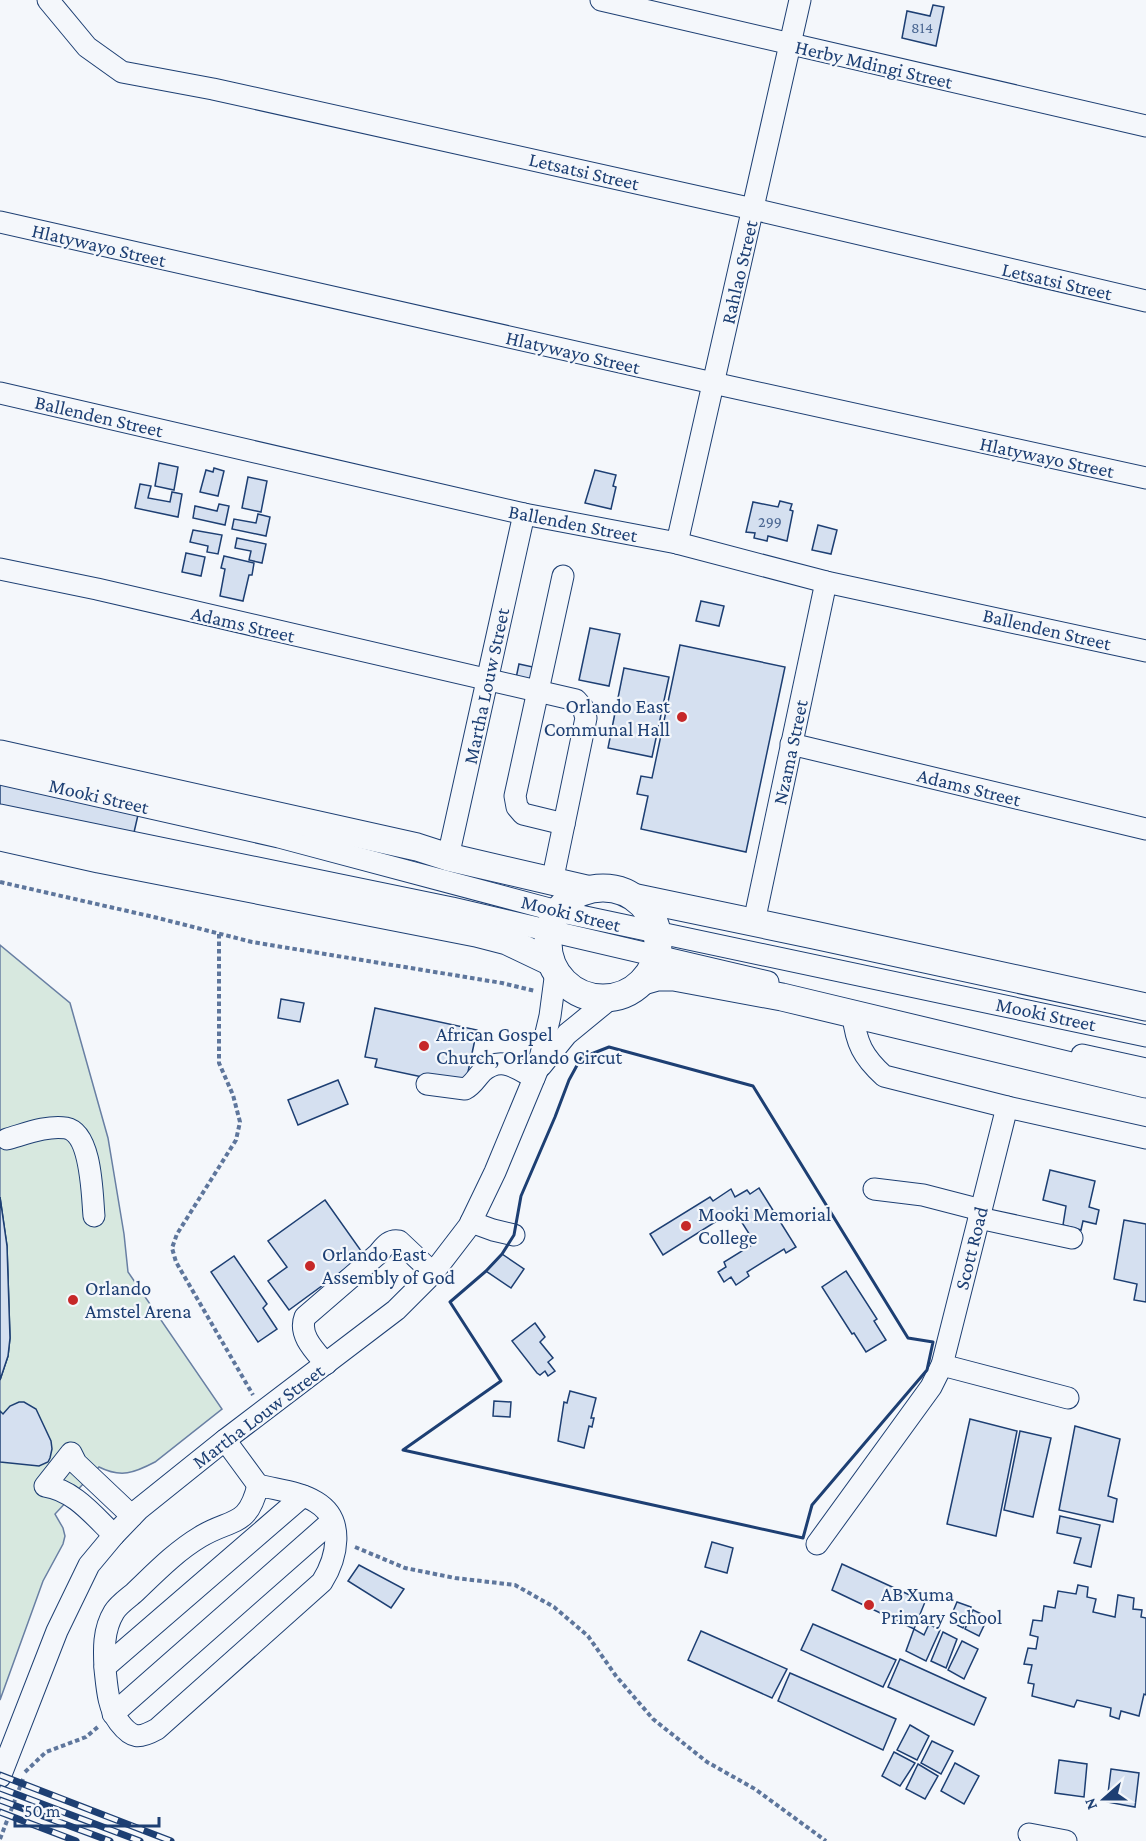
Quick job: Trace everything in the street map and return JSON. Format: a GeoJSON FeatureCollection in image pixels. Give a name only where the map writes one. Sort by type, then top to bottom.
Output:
{"type":"FeatureCollection","features":[{"type":"Feature","properties":{"kind":"main road","name":"Mooki Street"},"geometry":{"type":"LineString","coordinates":[[0,754],[417,847],[448,857],[552,882],[586,889],[604,888],[621,891],[637,898],[1146,1007]]}},
{"type":"Feature","properties":{"kind":"main road"},"geometry":{"type":"LineString","coordinates":[[0,837],[99,860],[476,933],[507,941],[554,967]]}},
{"type":"Feature","properties":{"kind":"main road"},"geometry":{"type":"LineString","coordinates":[[586,889],[570,898],[553,921],[548,947],[554,967],[566,984],[579,993],[594,998],[611,998],[629,992],[652,970],[657,945],[654,920],[637,898]]}},
{"type":"Feature","properties":{"kind":"main road"},"geometry":{"type":"LineString","coordinates":[[643,981],[657,977],[674,977],[782,997],[1146,1084]]}},
{"type":"Feature","properties":{"kind":"street","name":"Letsatsi Street"},"geometry":{"type":"LineString","coordinates":[[48,0],[87,47],[122,72],[213,89],[753,209],[1146,301]]}},
{"type":"Feature","properties":{"kind":"street","name":"Herby Mdingi Street"},"geometry":{"type":"LineString","coordinates":[[602,0],[1146,126]]}},
{"type":"Feature","properties":{"kind":"street","name":"Rahlao Street"},"geometry":{"type":"LineString","coordinates":[[677,543],[800,0]]}},
{"type":"Feature","properties":{"kind":"street","name":"Hlatywayo Street"},"geometry":{"type":"LineString","coordinates":[[0,222],[1146,478]]}},
{"type":"Feature","properties":{"kind":"street","name":"Ballenden Street"},"geometry":{"type":"LineString","coordinates":[[0,393],[524,514],[677,543],[826,582],[1146,651]]}},
{"type":"Feature","properties":{"kind":"street","name":"Martha Louw Street"},"geometry":{"type":"LineString","coordinates":[[448,857],[524,514]]}},
{"type":"Feature","properties":{"kind":"street","name":"Adams Street"},"geometry":{"type":"LineString","coordinates":[[0,569],[97,589],[576,700],[583,708],[586,718],[552,882]]}},
{"type":"Feature","properties":{"kind":"street"},"geometry":{"type":"LineString","coordinates":[[563,576],[515,796],[517,807],[523,814],[564,824]]}},
{"type":"Feature","properties":{"kind":"street","name":"Nzama Street"},"geometry":{"type":"LineString","coordinates":[[754,922],[826,582]]}},
{"type":"Feature","properties":{"kind":"street","name":"Adams Street"},"geometry":{"type":"LineString","coordinates":[[791,744],[1146,829]]}},
{"type":"Feature","properties":{"kind":"street","name":"Mooki Street"},"geometry":{"type":"LineString","coordinates":[[0,774],[279,837],[553,921],[657,945],[1146,1069]]}},
{"type":"Feature","properties":{"kind":"street","name":"Mooki Street"},"geometry":{"type":"LineString","coordinates":[[0,815],[452,908],[553,921]]}},
{"type":"Feature","properties":{"kind":"street","name":"Mooki Street"},"geometry":{"type":"LineString","coordinates":[[657,945],[1146,1036]]}},
{"type":"Feature","properties":{"kind":"street","name":"Martha Louw Street"},"geometry":{"type":"LineString","coordinates":[[0,1777],[57,1631],[89,1565],[114,1535],[132,1516],[225,1440],[396,1310],[433,1273],[471,1222],[495,1172],[536,1074],[550,1016],[554,967]]}},
{"type":"Feature","properties":{"kind":"street","name":"Martha Louw Street"},"geometry":{"type":"LineString","coordinates":[[536,1074],[567,1034],[611,998]]}},
{"type":"Feature","properties":{"kind":"street"},"geometry":{"type":"LineString","coordinates":[[853,1015],[858,1044],[870,1063],[884,1076],[1007,1107],[1146,1138]]}},
{"type":"Feature","properties":{"kind":"street"},"geometry":{"type":"LineString","coordinates":[[427,1084],[465,1089],[471,1086],[480,1073],[490,1065],[504,1063],[536,1074]]}},
{"type":"Feature","properties":{"kind":"street","name":"Scott Road"},"geometry":{"type":"LineString","coordinates":[[817,1544],[931,1388],[942,1365],[1007,1107]]}},
{"type":"Feature","properties":{"kind":"street"},"geometry":{"type":"LineString","coordinates":[[7,1139],[46,1129],[67,1128],[73,1131],[80,1138],[86,1152],[94,1216]]}},
{"type":"Feature","properties":{"kind":"street"},"geometry":{"type":"LineString","coordinates":[[874,1189],[923,1195],[980,1214],[1072,1238]]}},
{"type":"Feature","properties":{"kind":"street"},"geometry":{"type":"LineString","coordinates":[[471,1222],[514,1235]]}},
{"type":"Feature","properties":{"kind":"street"},"geometry":{"type":"LineString","coordinates":[[326,1364],[304,1335],[302,1328],[305,1317],[387,1244],[399,1241],[433,1273]]}},
{"type":"Feature","properties":{"kind":"street"},"geometry":{"type":"LineString","coordinates":[[942,1365],[1068,1398]]}},
{"type":"Feature","properties":{"kind":"street"},"geometry":{"type":"LineString","coordinates":[[225,1440],[258,1485],[303,1496],[326,1510],[335,1531],[330,1569],[322,1582],[157,1729],[135,1736],[127,1732],[113,1714],[106,1684],[103,1651],[105,1636],[114,1611],[178,1551],[203,1535],[244,1516],[254,1503],[258,1485]]}},
{"type":"Feature","properties":{"kind":"street"},"geometry":{"type":"LineString","coordinates":[[114,1535],[74,1498],[63,1491],[45,1486],[71,1453],[76,1463],[132,1516]]}},
{"type":"Feature","properties":{"kind":"street"},"geometry":{"type":"LineString","coordinates":[[105,1666],[303,1496]]}},
{"type":"Feature","properties":{"kind":"street"},"geometry":{"type":"LineString","coordinates":[[113,1714],[335,1531]]}},
{"type":"Feature","properties":{"kind":"street"},"geometry":{"type":"LineString","coordinates":[[1029,1834],[1066,1841]]}},
{"type":"Feature","properties":{"kind":"path"},"geometry":{"type":"LineString","coordinates":[[0,882],[252,942],[502,983],[539,992],[552,998]]}},
{"type":"Feature","properties":{"kind":"path"},"geometry":{"type":"LineString","coordinates":[[219,934],[219,1063],[233,1095],[240,1122],[236,1140],[177,1234],[172,1248],[176,1262],[262,1411]]}},
{"type":"Feature","properties":{"kind":"path"},"geometry":{"type":"LineString","coordinates":[[335,1531],[405,1568],[455,1578],[515,1585],[554,1607],[588,1636],[616,1676],[653,1719],[707,1762],[755,1789],[825,1841]]}},
{"type":"Feature","properties":{"kind":"path"},"geometry":{"type":"LineString","coordinates":[[0,1839],[26,1770],[46,1752],[86,1737],[113,1714]]}},
{"type":"Feature","properties":{"kind":"shaded area","name":"Orlando Amstel Arena"},"geometry":{"type":"Polygon","coordinates":[[[0,945],[70,1003],[108,1138],[128,1272],[222,1409],[147,1466],[127,1473],[99,1467],[55,1514],[63,1528],[65,1536],[63,1544],[43,1581],[0,1700],[0,945]]]}},
{"type":"Feature","properties":{"kind":"building"},"geometry":{"type":"Polygon","coordinates":[[[933,5],[944,7],[936,46],[902,38],[907,11],[930,16],[933,5]]]}},
{"type":"Feature","properties":{"kind":"building"},"geometry":{"type":"Polygon","coordinates":[[[159,463],[178,467],[174,490],[155,486],[159,463]]]}},
{"type":"Feature","properties":{"kind":"building"},"geometry":{"type":"Polygon","coordinates":[[[214,468],[224,471],[218,496],[200,492],[206,470],[213,472],[214,468]]]}},
{"type":"Feature","properties":{"kind":"building"},"geometry":{"type":"Polygon","coordinates":[[[595,470],[616,475],[611,509],[585,503],[595,470]]]}},
{"type":"Feature","properties":{"kind":"building"},"geometry":{"type":"Polygon","coordinates":[[[248,477],[267,481],[261,512],[242,508],[248,477]]]}},
{"type":"Feature","properties":{"kind":"building"},"geometry":{"type":"Polygon","coordinates":[[[140,484],[151,486],[148,498],[170,502],[172,492],[182,494],[178,517],[135,508],[140,484]]]}},
{"type":"Feature","properties":{"kind":"building"},"geometry":{"type":"Polygon","coordinates":[[[780,501],[792,504],[790,510],[793,511],[787,541],[768,536],[767,541],[754,538],[755,533],[746,532],[753,502],[778,507],[780,501]]]}},
{"type":"Feature","properties":{"kind":"building"},"geometry":{"type":"Polygon","coordinates":[[[219,504],[229,506],[225,525],[193,518],[195,506],[217,511],[219,504]]]}},
{"type":"Feature","properties":{"kind":"building"},"geometry":{"type":"Polygon","coordinates":[[[258,514],[270,517],[266,536],[232,529],[234,519],[256,523],[258,514]]]}},
{"type":"Feature","properties":{"kind":"building"},"geometry":{"type":"Polygon","coordinates":[[[818,525],[837,530],[831,554],[812,550],[818,525]]]}},
{"type":"Feature","properties":{"kind":"building"},"geometry":{"type":"Polygon","coordinates":[[[193,530],[222,535],[218,554],[207,552],[208,546],[190,542],[193,530]]]}},
{"type":"Feature","properties":{"kind":"building"},"geometry":{"type":"Polygon","coordinates":[[[237,538],[266,544],[262,563],[249,560],[251,551],[235,548],[237,538]]]}},
{"type":"Feature","properties":{"kind":"building"},"geometry":{"type":"Polygon","coordinates":[[[186,553],[205,557],[201,576],[182,572],[186,553]]]}},
{"type":"Feature","properties":{"kind":"building"},"geometry":{"type":"Polygon","coordinates":[[[224,556],[254,563],[243,601],[220,596],[225,569],[221,568],[224,556]]]}},
{"type":"Feature","properties":{"kind":"building"},"geometry":{"type":"Polygon","coordinates":[[[701,601],[724,606],[719,626],[696,621],[701,601]]]}},
{"type":"Feature","properties":{"kind":"building"},"geometry":{"type":"Polygon","coordinates":[[[590,628],[620,634],[609,686],[579,680],[590,628]]]}},
{"type":"Feature","properties":{"kind":"building"},"geometry":{"type":"Polygon","coordinates":[[[680,645],[785,667],[746,852],[641,829],[648,796],[637,794],[641,776],[652,778],[680,645]]]}},
{"type":"Feature","properties":{"kind":"building"},"geometry":{"type":"Polygon","coordinates":[[[519,664],[533,667],[531,680],[516,678],[519,664]]]}},
{"type":"Feature","properties":{"kind":"building"},"geometry":{"type":"Polygon","coordinates":[[[624,668],[669,677],[652,757],[608,748],[624,668]]]}},
{"type":"Feature","properties":{"kind":"building"},"geometry":{"type":"Polygon","coordinates":[[[0,784],[138,815],[132,841],[0,812],[0,784]]]}},
{"type":"Feature","properties":{"kind":"building"},"geometry":{"type":"Polygon","coordinates":[[[281,999],[304,1003],[300,1022],[278,1018],[281,999]]]}},
{"type":"Feature","properties":{"kind":"building"},"geometry":{"type":"Polygon","coordinates":[[[375,1008],[477,1030],[465,1086],[375,1067],[377,1059],[365,1057],[375,1008]]]}},
{"type":"Feature","properties":{"kind":"building"},"geometry":{"type":"Polygon","coordinates":[[[338,1080],[348,1104],[298,1125],[288,1100],[338,1080]]]}},
{"type":"Feature","properties":{"kind":"building"},"geometry":{"type":"Polygon","coordinates":[[[1050,1170],[1095,1181],[1089,1207],[1099,1210],[1096,1224],[1083,1221],[1081,1230],[1063,1225],[1066,1206],[1043,1200],[1050,1170]]]}},
{"type":"Feature","properties":{"kind":"building"},"geometry":{"type":"Polygon","coordinates":[[[759,1188],[796,1247],[786,1253],[784,1249],[747,1272],[749,1276],[736,1285],[731,1277],[724,1282],[718,1272],[726,1267],[724,1262],[755,1243],[734,1210],[663,1255],[650,1234],[710,1197],[713,1201],[731,1189],[735,1197],[747,1190],[750,1194],[759,1188]]]}},
{"type":"Feature","properties":{"kind":"building"},"geometry":{"type":"Polygon","coordinates":[[[0,1197],[7,1246],[10,1338],[8,1356],[0,1380],[0,1197]]]}},
{"type":"Feature","properties":{"kind":"building"},"geometry":{"type":"Polygon","coordinates":[[[0,1197],[7,1246],[10,1338],[8,1356],[0,1380],[0,1197]]]}},
{"type":"Feature","properties":{"kind":"building"},"geometry":{"type":"Polygon","coordinates":[[[325,1200],[364,1255],[289,1310],[268,1281],[287,1267],[268,1241],[325,1200]]]}},
{"type":"Feature","properties":{"kind":"building"},"geometry":{"type":"Polygon","coordinates":[[[1124,1220],[1146,1224],[1146,1302],[1134,1300],[1137,1284],[1114,1279],[1124,1220]]]}},
{"type":"Feature","properties":{"kind":"building"},"geometry":{"type":"Polygon","coordinates":[[[502,1254],[524,1269],[511,1288],[486,1271],[502,1254]]]}},
{"type":"Feature","properties":{"kind":"building"},"geometry":{"type":"Polygon","coordinates":[[[234,1256],[267,1304],[263,1308],[277,1329],[258,1342],[211,1272],[234,1256]]]}},
{"type":"Feature","properties":{"kind":"building"},"geometry":{"type":"Polygon","coordinates":[[[846,1271],[877,1319],[874,1321],[886,1340],[866,1352],[822,1287],[846,1271]]]}},
{"type":"Feature","properties":{"kind":"building"},"geometry":{"type":"Polygon","coordinates":[[[535,1323],[545,1337],[540,1342],[553,1358],[548,1362],[555,1371],[548,1376],[545,1371],[540,1375],[537,1373],[512,1341],[535,1323]]]}},
{"type":"Feature","properties":{"kind":"building"},"geometry":{"type":"Polygon","coordinates":[[[570,1391],[596,1398],[591,1418],[594,1418],[592,1427],[589,1426],[584,1448],[558,1441],[564,1402],[567,1403],[570,1391]]]}},
{"type":"Feature","properties":{"kind":"building"},"geometry":{"type":"Polygon","coordinates":[[[494,1401],[511,1402],[510,1417],[493,1416],[494,1401]]]}},
{"type":"Feature","properties":{"kind":"building"},"geometry":{"type":"Polygon","coordinates":[[[24,1402],[36,1409],[51,1441],[50,1458],[48,1462],[39,1466],[0,1462],[0,1411],[3,1414],[10,1406],[24,1402]]]}},
{"type":"Feature","properties":{"kind":"building"},"geometry":{"type":"Polygon","coordinates":[[[970,1419],[1017,1431],[996,1536],[947,1524],[970,1419]]]}},
{"type":"Feature","properties":{"kind":"building"},"geometry":{"type":"Polygon","coordinates":[[[1075,1426],[1120,1439],[1108,1496],[1117,1499],[1113,1522],[1059,1510],[1075,1426]]]}},
{"type":"Feature","properties":{"kind":"building"},"geometry":{"type":"Polygon","coordinates":[[[1020,1431],[1051,1438],[1033,1517],[1004,1510],[1020,1431]]]}},
{"type":"Feature","properties":{"kind":"building"},"geometry":{"type":"Polygon","coordinates":[[[1060,1516],[1100,1525],[1091,1567],[1074,1563],[1081,1538],[1057,1533],[1060,1516]]]}},
{"type":"Feature","properties":{"kind":"building"},"geometry":{"type":"Polygon","coordinates":[[[712,1542],[733,1548],[727,1573],[705,1567],[712,1542]]]}},
{"type":"Feature","properties":{"kind":"building"},"geometry":{"type":"Polygon","coordinates":[[[842,1564],[925,1602],[914,1629],[832,1590],[842,1564]]]}},
{"type":"Feature","properties":{"kind":"building"},"geometry":{"type":"Polygon","coordinates":[[[359,1565],[404,1589],[391,1608],[348,1581],[359,1565]]]}},
{"type":"Feature","properties":{"kind":"building"},"geometry":{"type":"Polygon","coordinates":[[[1078,1585],[1088,1587],[1087,1597],[1096,1599],[1093,1612],[1115,1617],[1118,1595],[1134,1598],[1133,1609],[1142,1610],[1141,1617],[1146,1618],[1146,1695],[1144,1694],[1139,1716],[1121,1711],[1119,1719],[1110,1716],[1111,1708],[1077,1700],[1074,1707],[1032,1696],[1034,1684],[1028,1683],[1032,1665],[1024,1664],[1028,1648],[1036,1649],[1038,1637],[1030,1635],[1033,1620],[1042,1621],[1044,1606],[1055,1608],[1058,1591],[1076,1594],[1078,1585]]]}},
{"type":"Feature","properties":{"kind":"building"},"geometry":{"type":"Polygon","coordinates":[[[957,1602],[971,1607],[963,1628],[949,1621],[957,1602]]]}},
{"type":"Feature","properties":{"kind":"building"},"geometry":{"type":"Polygon","coordinates":[[[973,1610],[988,1617],[979,1636],[965,1629],[973,1610]]]}},
{"type":"Feature","properties":{"kind":"building"},"geometry":{"type":"Polygon","coordinates":[[[813,1624],[896,1660],[883,1687],[801,1650],[813,1624]]]}},
{"type":"Feature","properties":{"kind":"building"},"geometry":{"type":"Polygon","coordinates":[[[929,1624],[940,1630],[926,1661],[906,1651],[914,1629],[924,1635],[929,1624]]]}},
{"type":"Feature","properties":{"kind":"building"},"geometry":{"type":"Polygon","coordinates":[[[701,1631],[787,1669],[772,1698],[688,1660],[701,1631]]]}},
{"type":"Feature","properties":{"kind":"building"},"geometry":{"type":"Polygon","coordinates":[[[943,1632],[957,1639],[946,1668],[931,1661],[943,1632]]]}},
{"type":"Feature","properties":{"kind":"building"},"geometry":{"type":"Polygon","coordinates":[[[962,1641],[978,1649],[964,1679],[948,1670],[962,1641]]]}},
{"type":"Feature","properties":{"kind":"building"},"geometry":{"type":"Polygon","coordinates":[[[900,1659],[986,1698],[974,1725],[888,1687],[900,1659]]]}},
{"type":"Feature","properties":{"kind":"building"},"geometry":{"type":"Polygon","coordinates":[[[790,1673],[896,1719],[883,1750],[778,1701],[790,1673]]]}},
{"type":"Feature","properties":{"kind":"building"},"geometry":{"type":"Polygon","coordinates":[[[910,1725],[929,1736],[917,1760],[897,1750],[910,1725]]]}},
{"type":"Feature","properties":{"kind":"building"},"geometry":{"type":"Polygon","coordinates":[[[932,1741],[953,1751],[941,1774],[921,1763],[932,1741]]]}},
{"type":"Feature","properties":{"kind":"building"},"geometry":{"type":"Polygon","coordinates":[[[894,1752],[915,1763],[900,1786],[882,1776],[894,1752]]]}},
{"type":"Feature","properties":{"kind":"building"},"geometry":{"type":"Polygon","coordinates":[[[1059,1760],[1087,1764],[1084,1797],[1055,1793],[1059,1760]]]}},
{"type":"Feature","properties":{"kind":"building"},"geometry":{"type":"Polygon","coordinates":[[[955,1763],[979,1776],[964,1804],[941,1791],[955,1763]]]}},
{"type":"Feature","properties":{"kind":"building"},"geometry":{"type":"Polygon","coordinates":[[[918,1764],[938,1776],[925,1799],[906,1789],[918,1764]]]}},
{"type":"Feature","properties":{"kind":"building"},"geometry":{"type":"Polygon","coordinates":[[[1111,1769],[1139,1773],[1135,1807],[1107,1802],[1111,1769]]]}},
{"type":"Feature","properties":{"kind":"railway"},"geometry":{"type":"LineString","coordinates":[[0,1775],[171,1841]]}},
{"type":"Feature","properties":{"kind":"railway"},"geometry":{"type":"LineString","coordinates":[[0,1788],[140,1841]]}},
{"type":"Feature","properties":{"kind":"railway"},"geometry":{"type":"LineString","coordinates":[[0,1800],[110,1841]]}},
{"type":"Feature","properties":{"kind":"railway"},"geometry":{"type":"LineString","coordinates":[[0,1812],[76,1841]]}},
{"type":"Feature","properties":{"kind":"wall"},"geometry":{"type":"LineString","coordinates":[[609,1047],[753,1086],[908,1338],[933,1342],[927,1370],[812,1505],[803,1538],[403,1450],[501,1381],[450,1302],[486,1271],[502,1254],[514,1235],[521,1196],[569,1080],[581,1058],[609,1047]]}},
{"type":"Feature","properties":{"kind":"place","name":"Orlando East Communal Hall"},"geometry":{"type":"Point","coordinates":[682,717]}},
{"type":"Feature","properties":{"kind":"place","name":"African Gospel Church, Orlando Circut"},"geometry":{"type":"Point","coordinates":[424,1046]}},
{"type":"Feature","properties":{"kind":"place","name":"Mooki Memorial College"},"geometry":{"type":"Point","coordinates":[686,1226]}},
{"type":"Feature","properties":{"kind":"place","name":"Orlando East Assembly of God"},"geometry":{"type":"Point","coordinates":[310,1266]}},
{"type":"Feature","properties":{"kind":"place","name":"Orlando Amstel Arena"},"geometry":{"type":"Point","coordinates":[73,1300]}},
{"type":"Feature","properties":{"kind":"place","name":"AB Xuma Primary School"},"geometry":{"type":"Point","coordinates":[869,1605]}}]}
